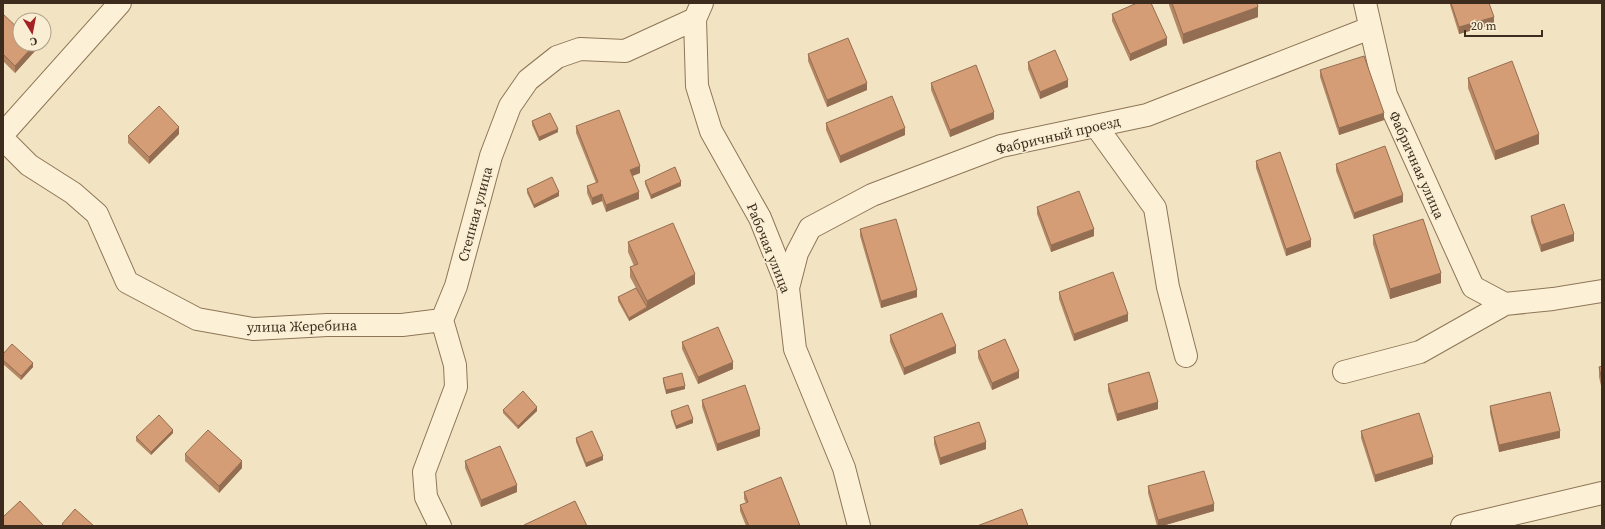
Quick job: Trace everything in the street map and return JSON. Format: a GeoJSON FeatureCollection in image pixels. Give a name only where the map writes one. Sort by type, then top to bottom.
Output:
{"type":"FeatureCollection","features":[{"type":"Feature","properties":{"kind":"street"},"geometry":{"type":"LineString","coordinates":[[3,134],[120,3]]}},
{"type":"Feature","properties":{"kind":"street","name":"Фабричная улица"},"geometry":{"type":"LineString","coordinates":[[1365,3],[1386,95],[1473,287],[1505,304]]}},
{"type":"Feature","properties":{"kind":"street","name":"Рабочая улица"},"geometry":{"type":"LineString","coordinates":[[698,11],[697,86],[711,131],[760,218],[788,288],[796,349],[844,468],[859,526]]}},
{"type":"Feature","properties":{"kind":"street","name":"Степная улица"},"geometry":{"type":"LineString","coordinates":[[442,320],[456,286],[491,156],[510,106],[528,80],[557,56],[580,49],[625,51],[698,11]]}},
{"type":"Feature","properties":{"kind":"street","name":"Фабричный проезд"},"geometry":{"type":"LineString","coordinates":[[788,288],[797,253],[810,228],[872,195],[1001,146],[1147,115],[1370,28]]}},
{"type":"Feature","properties":{"kind":"street"},"geometry":{"type":"LineString","coordinates":[[1096,126],[1155,208],[1168,287],[1186,356]]}},
{"type":"Feature","properties":{"kind":"street","name":"улица Жеребина"},"geometry":{"type":"LineString","coordinates":[[3,139],[29,165],[73,194],[97,214],[126,282],[197,319],[253,329],[327,325],[402,325],[442,320]]}},
{"type":"Feature","properties":{"kind":"street"},"geometry":{"type":"LineString","coordinates":[[1344,372],[1420,352],[1505,304],[1553,299],[1602,291]]}},
{"type":"Feature","properties":{"kind":"street"},"geometry":{"type":"LineString","coordinates":[[440,526],[426,497],[424,472],[456,386],[455,365],[442,320]]}},
{"type":"Feature","properties":{"kind":"street"},"geometry":{"type":"LineString","coordinates":[[1462,526],[1602,493]]}},
{"type":"Feature","properties":{"kind":"building"},"geometry":{"type":"Polygon","coordinates":[[[1137,3],[1151,3],[1167,38],[1130,54],[1112,14],[1137,3]]]}},
{"type":"Feature","properties":{"kind":"building"},"geometry":{"type":"Polygon","coordinates":[[[1172,3],[1257,3],[1258,7],[1183,34],[1172,3]]]}},
{"type":"Feature","properties":{"kind":"building"},"geometry":{"type":"Polygon","coordinates":[[[1451,3],[1489,3],[1494,17],[1459,27],[1451,3]]]}},
{"type":"Feature","properties":{"kind":"building"},"geometry":{"type":"Polygon","coordinates":[[[3,14],[12,22],[12,52],[28,52],[15,66],[3,54],[3,14]]]}},
{"type":"Feature","properties":{"kind":"building"},"geometry":{"type":"Polygon","coordinates":[[[848,38],[867,83],[827,100],[808,54],[848,38]]]}},
{"type":"Feature","properties":{"kind":"building"},"geometry":{"type":"Polygon","coordinates":[[[1055,50],[1068,80],[1040,92],[1028,62],[1055,50]]]}},
{"type":"Feature","properties":{"kind":"building"},"geometry":{"type":"Polygon","coordinates":[[[1364,56],[1384,113],[1339,128],[1320,70],[1364,56]]]}},
{"type":"Feature","properties":{"kind":"building"},"geometry":{"type":"Polygon","coordinates":[[[1512,61],[1539,134],[1495,151],[1468,78],[1512,61]]]}},
{"type":"Feature","properties":{"kind":"building"},"geometry":{"type":"Polygon","coordinates":[[[976,65],[994,112],[950,130],[931,83],[976,65]]]}},
{"type":"Feature","properties":{"kind":"building"},"geometry":{"type":"Polygon","coordinates":[[[892,96],[905,128],[840,156],[826,123],[892,96]]]}},
{"type":"Feature","properties":{"kind":"building"},"geometry":{"type":"Polygon","coordinates":[[[159,106],[179,127],[149,157],[128,136],[159,106]]]}},
{"type":"Feature","properties":{"kind":"building"},"geometry":{"type":"Polygon","coordinates":[[[619,110],[640,166],[630,170],[639,192],[606,205],[602,194],[592,198],[587,186],[598,182],[576,126],[619,110]]]}},
{"type":"Feature","properties":{"kind":"building"},"geometry":{"type":"Polygon","coordinates":[[[550,113],[558,129],[539,137],[532,121],[550,113]]]}},
{"type":"Feature","properties":{"kind":"building"},"geometry":{"type":"Polygon","coordinates":[[[1385,146],[1403,195],[1354,213],[1336,164],[1385,146]]]}},
{"type":"Feature","properties":{"kind":"building"},"geometry":{"type":"Polygon","coordinates":[[[1280,152],[1311,240],[1286,249],[1256,161],[1280,152]]]}},
{"type":"Feature","properties":{"kind":"building"},"geometry":{"type":"Polygon","coordinates":[[[675,167],[681,182],[651,195],[645,181],[675,167]]]}},
{"type":"Feature","properties":{"kind":"building"},"geometry":{"type":"Polygon","coordinates":[[[552,177],[559,192],[534,205],[527,189],[552,177]]]}},
{"type":"Feature","properties":{"kind":"building"},"geometry":{"type":"Polygon","coordinates":[[[1079,191],[1094,229],[1051,245],[1037,207],[1079,191]]]}},
{"type":"Feature","properties":{"kind":"building"},"geometry":{"type":"Polygon","coordinates":[[[1564,204],[1574,234],[1541,245],[1531,216],[1564,204]]]}},
{"type":"Feature","properties":{"kind":"building"},"geometry":{"type":"Polygon","coordinates":[[[896,219],[917,290],[881,301],[860,229],[896,219]]]}},
{"type":"Feature","properties":{"kind":"building"},"geometry":{"type":"Polygon","coordinates":[[[1423,219],[1441,273],[1390,289],[1373,235],[1423,219]]]}},
{"type":"Feature","properties":{"kind":"building"},"geometry":{"type":"Polygon","coordinates":[[[673,223],[695,274],[647,301],[630,267],[638,264],[628,242],[673,223]]]}},
{"type":"Feature","properties":{"kind":"building"},"geometry":{"type":"Polygon","coordinates":[[[1113,272],[1128,314],[1074,334],[1059,292],[1113,272]]]}},
{"type":"Feature","properties":{"kind":"building"},"geometry":{"type":"Polygon","coordinates":[[[636,288],[647,307],[629,318],[618,297],[636,288]]]}},
{"type":"Feature","properties":{"kind":"building"},"geometry":{"type":"Polygon","coordinates":[[[942,313],[956,346],[904,368],[890,335],[942,313]]]}},
{"type":"Feature","properties":{"kind":"building"},"geometry":{"type":"Polygon","coordinates":[[[718,327],[733,362],[698,377],[682,342],[718,327]]]}},
{"type":"Feature","properties":{"kind":"building"},"geometry":{"type":"Polygon","coordinates":[[[1005,339],[1019,371],[992,383],[978,351],[1005,339]]]}},
{"type":"Feature","properties":{"kind":"building"},"geometry":{"type":"Polygon","coordinates":[[[12,344],[33,363],[21,376],[3,360],[3,354],[12,344]]]}},
{"type":"Feature","properties":{"kind":"building"},"geometry":{"type":"Polygon","coordinates":[[[1602,366],[1602,380],[1599,367],[1602,366]]]}},
{"type":"Feature","properties":{"kind":"building"},"geometry":{"type":"Polygon","coordinates":[[[1149,372],[1158,402],[1117,414],[1108,384],[1149,372]]]}},
{"type":"Feature","properties":{"kind":"building"},"geometry":{"type":"Polygon","coordinates":[[[682,373],[685,386],[666,390],[663,378],[682,373]]]}},
{"type":"Feature","properties":{"kind":"building"},"geometry":{"type":"Polygon","coordinates":[[[745,385],[760,429],[717,444],[702,400],[745,385]]]}},
{"type":"Feature","properties":{"kind":"building"},"geometry":{"type":"Polygon","coordinates":[[[523,391],[537,407],[518,426],[503,410],[523,391]]]}},
{"type":"Feature","properties":{"kind":"building"},"geometry":{"type":"Polygon","coordinates":[[[1550,392],[1560,431],[1499,445],[1490,406],[1550,392]]]}},
{"type":"Feature","properties":{"kind":"building"},"geometry":{"type":"Polygon","coordinates":[[[688,405],[693,419],[676,426],[671,411],[688,405]]]}},
{"type":"Feature","properties":{"kind":"building"},"geometry":{"type":"Polygon","coordinates":[[[1419,413],[1433,457],[1375,475],[1361,431],[1419,413]]]}},
{"type":"Feature","properties":{"kind":"building"},"geometry":{"type":"Polygon","coordinates":[[[159,415],[173,430],[151,452],[136,437],[159,415]]]}},
{"type":"Feature","properties":{"kind":"building"},"geometry":{"type":"Polygon","coordinates":[[[979,422],[986,442],[940,458],[934,437],[979,422]]]}},
{"type":"Feature","properties":{"kind":"building"},"geometry":{"type":"Polygon","coordinates":[[[208,430],[242,461],[219,486],[185,454],[208,430]]]}},
{"type":"Feature","properties":{"kind":"building"},"geometry":{"type":"Polygon","coordinates":[[[592,431],[603,456],[586,463],[576,438],[592,431]]]}},
{"type":"Feature","properties":{"kind":"building"},"geometry":{"type":"Polygon","coordinates":[[[500,446],[517,485],[481,500],[465,461],[500,446]]]}},
{"type":"Feature","properties":{"kind":"building"},"geometry":{"type":"Polygon","coordinates":[[[1204,471],[1214,504],[1158,520],[1148,486],[1204,471]]]}},
{"type":"Feature","properties":{"kind":"building"},"geometry":{"type":"Polygon","coordinates":[[[781,477],[800,526],[749,526],[740,505],[748,502],[744,492],[781,477]]]}},
{"type":"Feature","properties":{"kind":"building"},"geometry":{"type":"Polygon","coordinates":[[[20,501],[44,526],[3,526],[3,517],[20,501]]]}},
{"type":"Feature","properties":{"kind":"building"},"geometry":{"type":"Polygon","coordinates":[[[575,501],[587,526],[524,525],[575,501]]]}},
{"type":"Feature","properties":{"kind":"building"},"geometry":{"type":"Polygon","coordinates":[[[75,509],[94,526],[64,526],[62,524],[75,509]]]}},
{"type":"Feature","properties":{"kind":"building"},"geometry":{"type":"Polygon","coordinates":[[[1022,509],[1028,526],[977,526],[1022,509]]]}}]}
